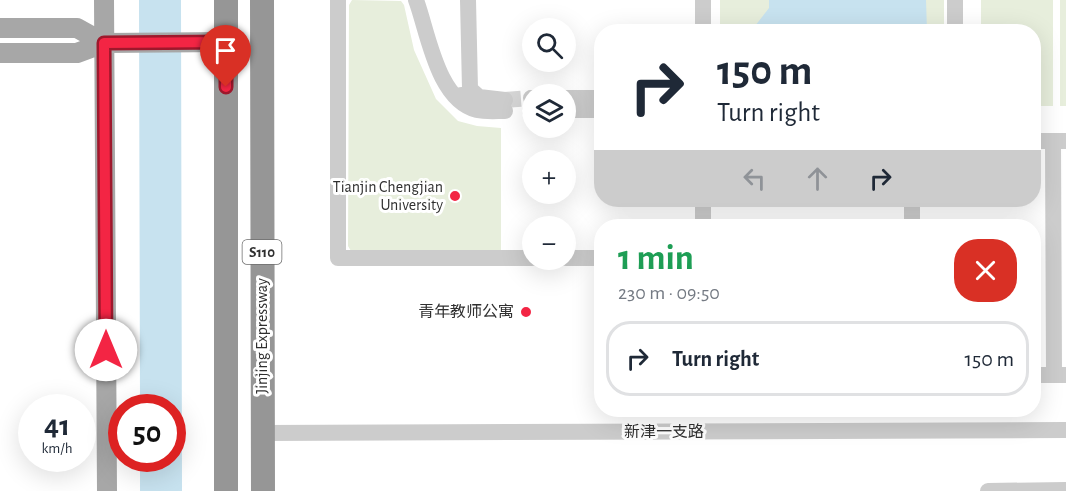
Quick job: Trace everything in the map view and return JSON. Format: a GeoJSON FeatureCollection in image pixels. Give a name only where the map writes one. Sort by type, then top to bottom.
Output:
{"type":"FeatureCollection","features":[{"type":"Feature","properties":{"kind":"highway","name":"S110"},"geometry":{"type":"LineString","coordinates":[[226,491],[226,42],[230,4]]}},
{"type":"Feature","properties":{"kind":"highway","name":"Jinjing Expressway"},"geometry":{"type":"LineString","coordinates":[[258,4],[263,491]]}},
{"type":"Feature","properties":{"kind":"main road"},"geometry":{"type":"LineString","coordinates":[[104,0],[107,491]]}},
{"type":"Feature","properties":{"kind":"main road"},"geometry":{"type":"LineString","coordinates":[[0,28],[77,28],[104,43]]}},
{"type":"Feature","properties":{"kind":"main road"},"geometry":{"type":"LineString","coordinates":[[0,53],[77,53],[104,43],[226,42]]}},
{"type":"Feature","properties":{"kind":"street"},"geometry":{"type":"LineString","coordinates":[[338,0],[338,258],[522,258]]}},
{"type":"Feature","properties":{"kind":"street"},"geometry":{"type":"LineString","coordinates":[[416,0],[430,49],[441,75],[463,93]]}},
{"type":"Feature","properties":{"kind":"street"},"geometry":{"type":"LineString","coordinates":[[468,0],[463,93],[466,106],[476,110],[505,105]]}},
{"type":"Feature","properties":{"kind":"street"},"geometry":{"type":"LineString","coordinates":[[703,0],[703,24]]}},
{"type":"Feature","properties":{"kind":"street"},"geometry":{"type":"LineString","coordinates":[[955,0],[955,24]]}},
{"type":"Feature","properties":{"kind":"street"},"geometry":{"type":"LineString","coordinates":[[576,98],[594,98]]}},
{"type":"Feature","properties":{"kind":"street"},"geometry":{"type":"LineString","coordinates":[[576,111],[594,110]]}},
{"type":"Feature","properties":{"kind":"street"},"geometry":{"type":"LineString","coordinates":[[1041,141],[1060,141],[1060,375],[1041,375]]}},
{"type":"Feature","properties":{"kind":"street"},"geometry":{"type":"LineString","coordinates":[[576,258],[594,258]]}},
{"type":"Feature","properties":{"kind":"street","name":"新津一支路"},"geometry":{"type":"LineString","coordinates":[[263,433],[1066,430]]}},
{"type":"Feature","properties":{"kind":"street"},"geometry":{"type":"LineString","coordinates":[[988,491],[1066,490]]}},
{"type":"Feature","properties":{"kind":"green space"},"geometry":{"type":"Polygon","coordinates":[[[352,0],[401,1],[404,5],[414,50],[436,99],[458,121],[477,126],[501,128],[501,252],[351,251],[348,246],[349,5],[352,0]]]}},
{"type":"Feature","properties":{"kind":"green space"},"geometry":{"type":"Polygon","coordinates":[[[720,0],[944,0],[944,24],[720,24],[720,0]]]}},
{"type":"Feature","properties":{"kind":"green space"},"geometry":{"type":"Polygon","coordinates":[[[981,0],[1053,0],[1053,106],[1041,106],[1041,24],[981,24],[981,0]]]}},
{"type":"Feature","properties":{"kind":"green space"},"geometry":{"type":"Polygon","coordinates":[[[1060,0],[1066,0],[1066,106],[1060,106],[1060,0]]]}},
{"type":"Feature","properties":{"kind":"water"},"geometry":{"type":"Polygon","coordinates":[[[139,0],[181,0],[182,394],[140,394],[139,0]]]}},
{"type":"Feature","properties":{"kind":"water"},"geometry":{"type":"Polygon","coordinates":[[[769,0],[926,0],[927,24],[756,24],[769,8],[769,0]]]}},
{"type":"Feature","properties":{"kind":"water"},"geometry":{"type":"Polygon","coordinates":[[[140,472],[182,472],[182,491],[140,491],[140,472]]]}},
{"type":"Feature","properties":{"kind":"tunnel"},"geometry":{"type":"LineString","coordinates":[[505,100],[522,99]]}},
{"type":"Feature","properties":{"kind":"place","name":"Tianjin Chengjian University"},"geometry":{"type":"Point","coordinates":[455,196]}},
{"type":"Feature","properties":{"kind":"place","name":"青年教师公寓"},"geometry":{"type":"Point","coordinates":[526,312]}},
{"type":"Feature","properties":{"kind":"route"},"geometry":{"type":"LineString","coordinates":[[106,350],[104,43],[226,42],[226,87]]}}]}
